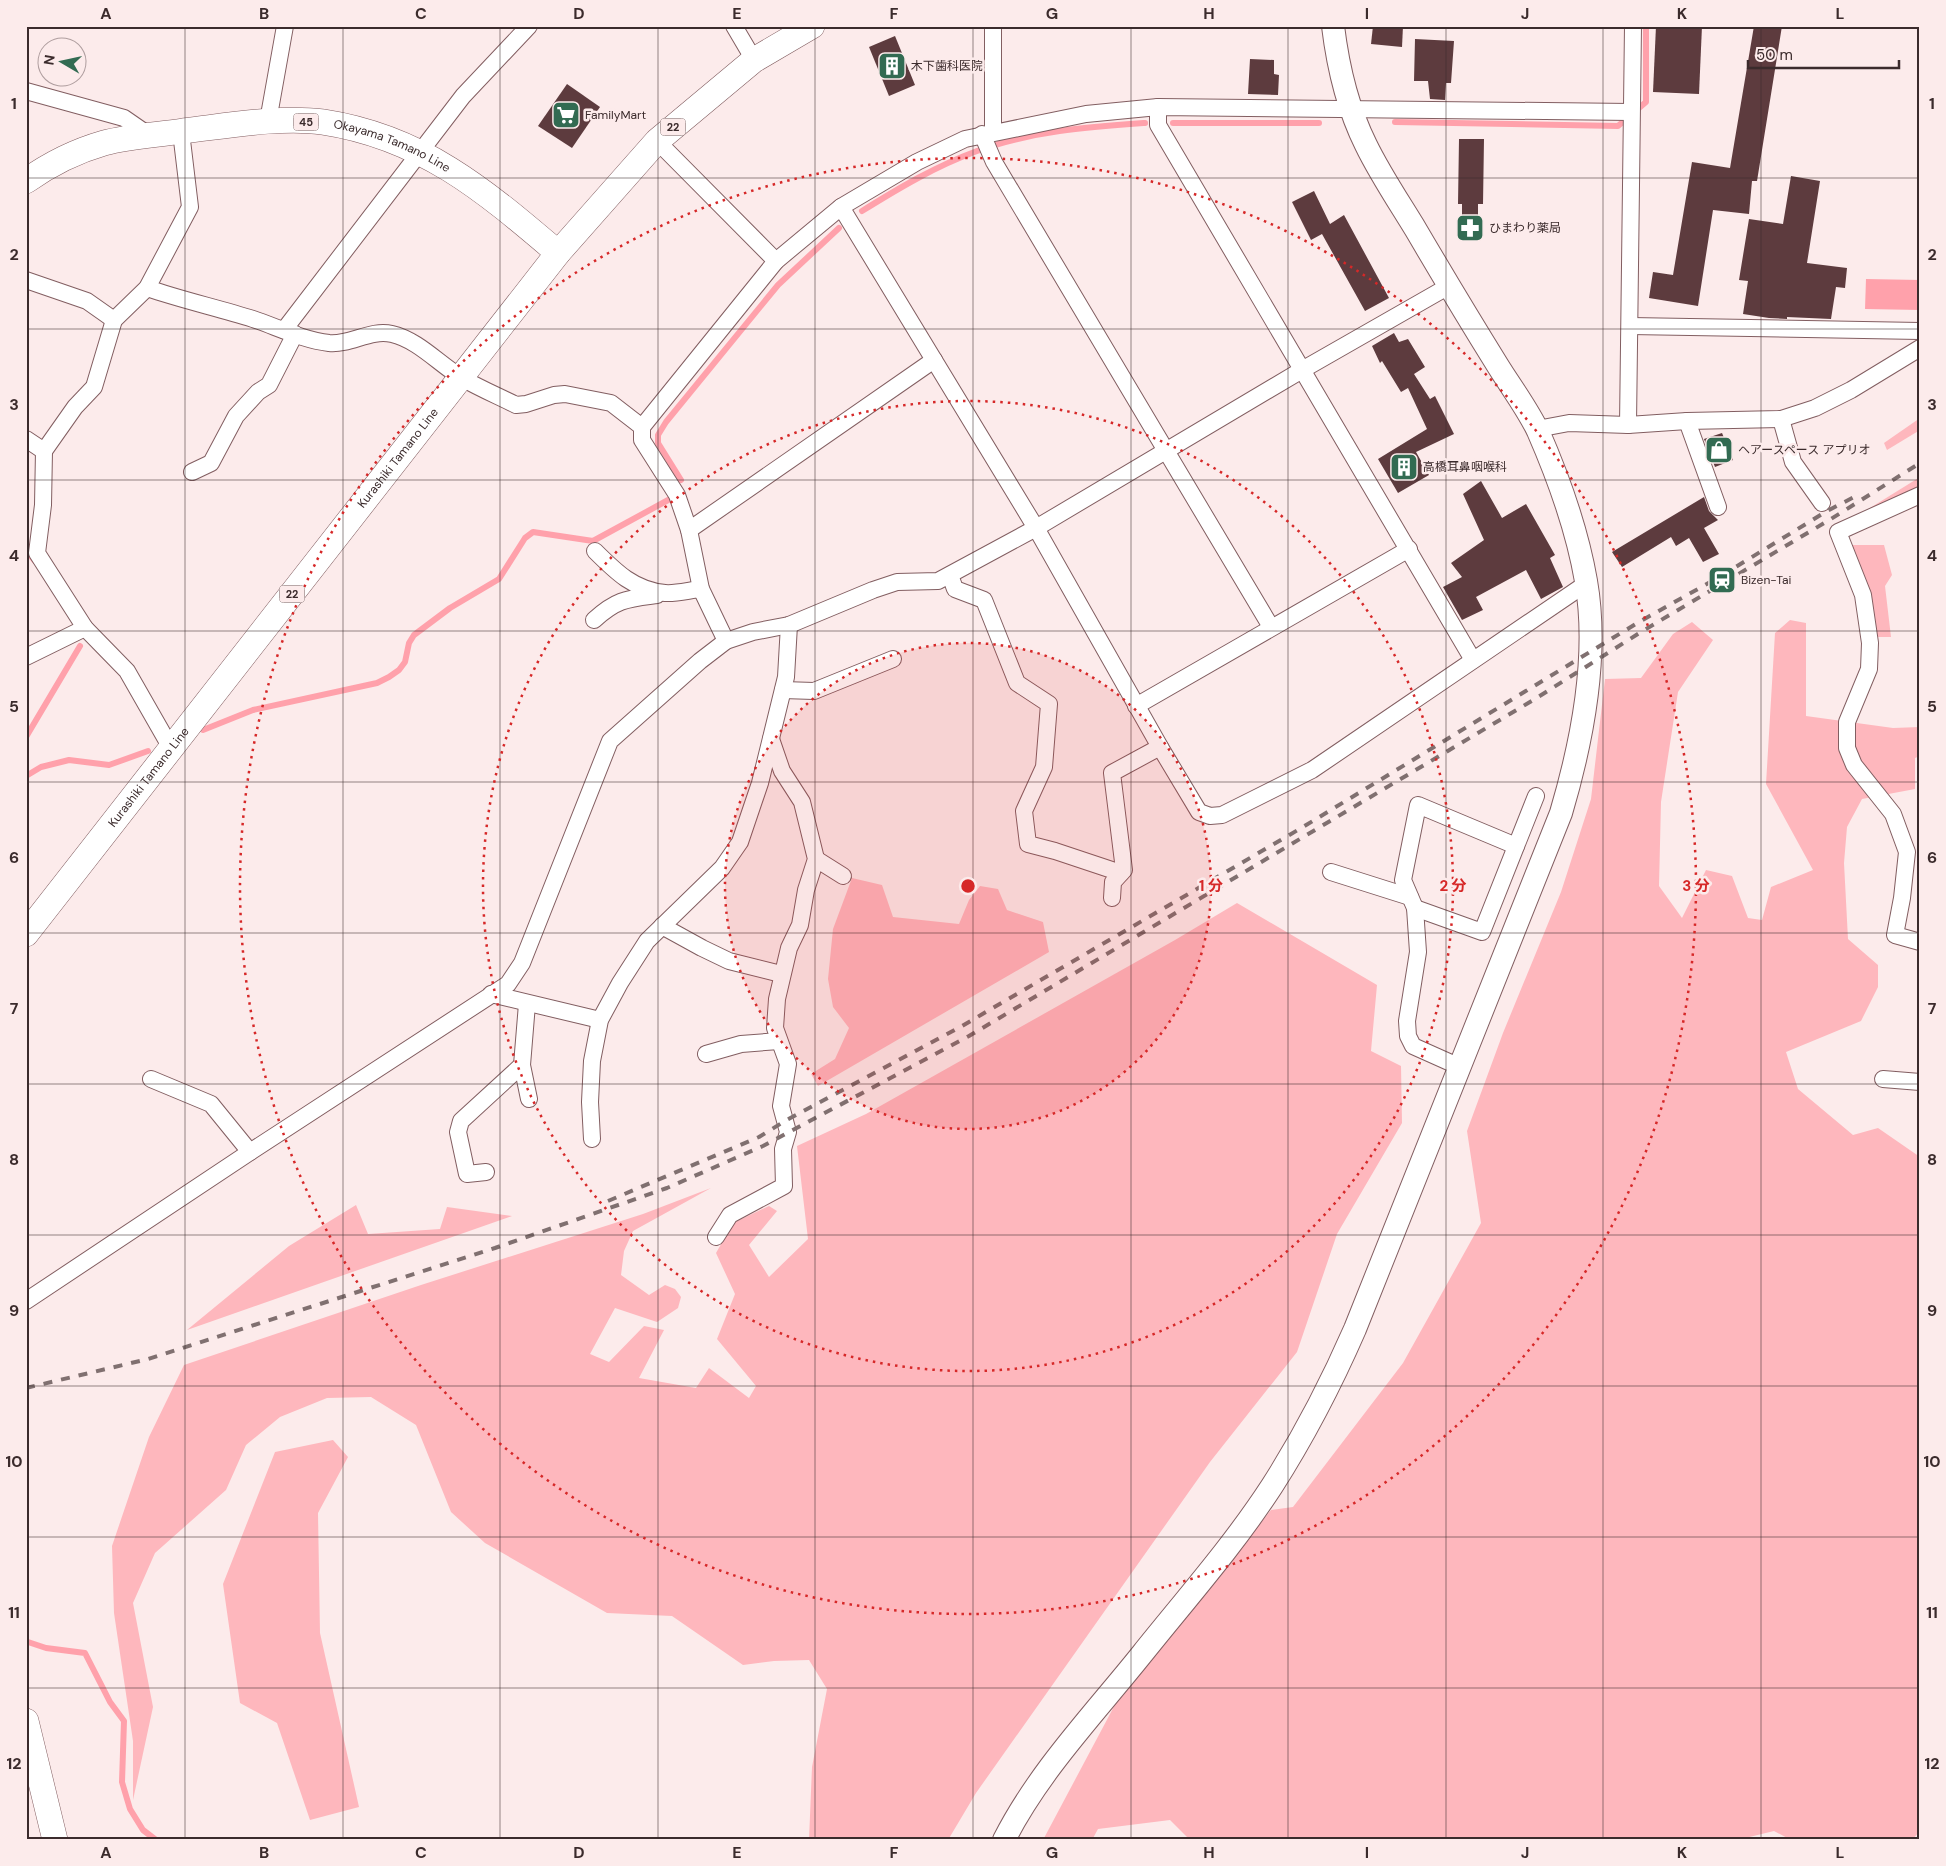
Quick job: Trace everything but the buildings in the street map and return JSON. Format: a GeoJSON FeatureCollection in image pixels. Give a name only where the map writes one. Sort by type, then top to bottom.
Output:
{"type":"FeatureCollection","features":[{"type":"Feature","properties":{"kind":"main road","name":"Kurashiki Tamano Line"},"geometry":{"type":"LineString","coordinates":[[26,934],[558,253],[657,141],[754,60],[812,26]]}},
{"type":"Feature","properties":{"kind":"main road","name":"Okayama Tamano Line"},"geometry":{"type":"LineString","coordinates":[[26,181],[62,159],[105,143],[268,121],[322,122],[370,132],[420,151],[460,174],[558,253]]}},
{"type":"Feature","properties":{"kind":"main road"},"geometry":{"type":"LineString","coordinates":[[26,1721],[55,1840]]}},
{"type":"Feature","properties":{"kind":"street"},"geometry":{"type":"LineString","coordinates":[[268,121],[285,26]]}},
{"type":"Feature","properties":{"kind":"street"},"geometry":{"type":"LineString","coordinates":[[734,26],[754,60]]}},
{"type":"Feature","properties":{"kind":"street"},"geometry":{"type":"LineString","coordinates":[[994,26],[987,133],[994,162],[1271,627]]}},
{"type":"Feature","properties":{"kind":"street"},"geometry":{"type":"LineString","coordinates":[[1004,1840],[1014,1820],[1043,1776],[1235,1538],[1271,1488],[1301,1439],[1330,1385],[1355,1329],[1557,822],[1570,784],[1580,733],[1590,655],[1587,582],[1572,518],[1537,430],[1366,146],[1351,110],[1336,50],[1333,26]]}},
{"type":"Feature","properties":{"kind":"street"},"geometry":{"type":"LineString","coordinates":[[1628,425],[1630,326],[1629,113],[1633,26]]}},
{"type":"Feature","properties":{"kind":"street"},"geometry":{"type":"LineString","coordinates":[[192,472],[211,463],[236,416],[258,392],[269,385],[290,332],[412,166],[420,151],[463,96],[523,28]]}},
{"type":"Feature","properties":{"kind":"street"},"geometry":{"type":"LineString","coordinates":[[26,91],[124,118],[150,136]]}},
{"type":"Feature","properties":{"kind":"street"},"geometry":{"type":"LineString","coordinates":[[1158,107],[1158,125],[1473,660]]}},
{"type":"Feature","properties":{"kind":"street"},"geometry":{"type":"LineString","coordinates":[[726,641],[701,589],[689,530],[677,495],[642,440],[642,427],[776,261],[841,207],[917,162],[964,139],[987,133],[1086,114],[1158,107],[1629,113]]}},
{"type":"Feature","properties":{"kind":"street"},"geometry":{"type":"LineString","coordinates":[[171,748],[127,671],[85,628],[37,553],[43,505],[44,451],[75,407],[94,387],[114,320],[147,288],[190,207],[181,132]]}},
{"type":"Feature","properties":{"kind":"street"},"geometry":{"type":"LineString","coordinates":[[657,141],[776,261]]}},
{"type":"Feature","properties":{"kind":"street"},"geometry":{"type":"LineString","coordinates":[[841,207],[1036,528],[1136,706],[1199,812],[1210,816],[1222,815],[1312,770],[1587,582]]}},
{"type":"Feature","properties":{"kind":"street"},"geometry":{"type":"LineString","coordinates":[[26,280],[87,301],[114,320]]}},
{"type":"Feature","properties":{"kind":"street"},"geometry":{"type":"LineString","coordinates":[[26,1302],[250,1152],[508,984],[522,963],[610,741],[700,661],[726,641],[753,632],[789,626],[873,590],[897,582],[938,581],[1036,528],[1302,370],[1449,286]]}},
{"type":"Feature","properties":{"kind":"street"},"geometry":{"type":"LineString","coordinates":[[147,288],[328,343],[346,342],[373,333],[391,334],[407,340],[462,378],[516,405],[565,394],[611,403],[642,427]]}},
{"type":"Feature","properties":{"kind":"street"},"geometry":{"type":"LineString","coordinates":[[1630,326],[1920,331]]}},
{"type":"Feature","properties":{"kind":"street"},"geometry":{"type":"LineString","coordinates":[[1537,430],[1569,423],[1628,425],[1687,420],[1781,418],[1815,408],[1851,390],[1920,348]]}},
{"type":"Feature","properties":{"kind":"street"},"geometry":{"type":"LineString","coordinates":[[689,530],[934,360]]}},
{"type":"Feature","properties":{"kind":"street"},"geometry":{"type":"LineString","coordinates":[[1781,418],[1793,462],[1822,503]]}},
{"type":"Feature","properties":{"kind":"street"},"geometry":{"type":"LineString","coordinates":[[1687,420],[1718,507]]}},
{"type":"Feature","properties":{"kind":"street"},"geometry":{"type":"LineString","coordinates":[[26,439],[44,451]]}},
{"type":"Feature","properties":{"kind":"street"},"geometry":{"type":"LineString","coordinates":[[1920,495],[1838,532],[1863,595],[1870,643],[1869,669],[1847,722],[1847,748],[1854,765],[1893,814],[1913,848],[1907,852],[1902,898],[1895,935],[1920,942]]}},
{"type":"Feature","properties":{"kind":"street"},"geometry":{"type":"LineString","coordinates":[[1136,706],[1409,549]]}},
{"type":"Feature","properties":{"kind":"street"},"geometry":{"type":"LineString","coordinates":[[595,551],[617,573],[642,588],[666,593]]}},
{"type":"Feature","properties":{"kind":"street"},"geometry":{"type":"LineString","coordinates":[[950,575],[955,589],[984,600],[1017,683],[1049,704],[1044,767],[1024,811],[1028,844],[1121,873]]}},
{"type":"Feature","properties":{"kind":"street"},"geometry":{"type":"LineString","coordinates":[[594,620],[609,606],[627,599],[701,589]]}},
{"type":"Feature","properties":{"kind":"street"},"geometry":{"type":"LineString","coordinates":[[592,1139],[590,1102],[592,1061],[600,1020],[647,940],[722,868],[740,842],[760,783],[786,677],[789,626]]}},
{"type":"Feature","properties":{"kind":"street"},"geometry":{"type":"LineString","coordinates":[[26,657],[85,628]]}},
{"type":"Feature","properties":{"kind":"street"},"geometry":{"type":"LineString","coordinates":[[783,690],[814,691],[893,658]]}},
{"type":"Feature","properties":{"kind":"street"},"geometry":{"type":"LineString","coordinates":[[716,1237],[730,1215],[784,1186],[783,1149],[788,1132],[782,1106],[788,1064],[775,1028],[776,999],[789,948],[800,925],[806,890],[816,859],[802,802],[782,771],[771,738]]}},
{"type":"Feature","properties":{"kind":"street"},"geometry":{"type":"LineString","coordinates":[[1112,898],[1113,882],[1124,870],[1112,773],[1160,747]]}},
{"type":"Feature","properties":{"kind":"street"},"geometry":{"type":"LineString","coordinates":[[1331,872],[1412,902],[1482,932],[1536,796]]}},
{"type":"Feature","properties":{"kind":"street"},"geometry":{"type":"LineString","coordinates":[[1460,1067],[1413,1046],[1408,1036],[1407,1021],[1418,952],[1412,902],[1403,880],[1418,805],[1516,846]]}},
{"type":"Feature","properties":{"kind":"street"},"geometry":{"type":"LineString","coordinates":[[816,859],[843,876]]}},
{"type":"Feature","properties":{"kind":"street"},"geometry":{"type":"LineString","coordinates":[[662,926],[729,961],[782,974]]}},
{"type":"Feature","properties":{"kind":"street"},"geometry":{"type":"LineString","coordinates":[[491,994],[600,1020]]}},
{"type":"Feature","properties":{"kind":"street"},"geometry":{"type":"LineString","coordinates":[[527,1004],[522,1065],[529,1099]]}},
{"type":"Feature","properties":{"kind":"street"},"geometry":{"type":"LineString","coordinates":[[706,1054],[741,1044],[779,1041]]}},
{"type":"Feature","properties":{"kind":"street"},"geometry":{"type":"LineString","coordinates":[[486,1172],[467,1174],[458,1132],[461,1121],[522,1065]]}},
{"type":"Feature","properties":{"kind":"street"},"geometry":{"type":"LineString","coordinates":[[151,1079],[211,1104],[250,1152]]}},
{"type":"Feature","properties":{"kind":"street"},"geometry":{"type":"LineString","coordinates":[[1883,1079],[1920,1082]]}},
{"type":"Feature","properties":{"kind":"shaded area"},"geometry":{"type":"Polygon","coordinates":[[[1866,279],[1920,280],[1920,310],[1865,309],[1866,279]]]}},
{"type":"Feature","properties":{"kind":"shaded area"},"geometry":{"type":"Polygon","coordinates":[[[1920,418],[1920,430],[1887,450],[1884,443],[1920,418]]]}},
{"type":"Feature","properties":{"kind":"shaded area"},"geometry":{"type":"Polygon","coordinates":[[[1920,477],[1920,491],[1873,511],[1870,508],[1920,477]]]}},
{"type":"Feature","properties":{"kind":"shaded area"},"geometry":{"type":"Polygon","coordinates":[[[1845,545],[1884,545],[1892,575],[1885,586],[1891,637],[1875,637],[1845,545]]]}},
{"type":"Feature","properties":{"kind":"shaded area"},"geometry":{"type":"Polygon","coordinates":[[[1790,620],[1806,623],[1806,716],[1893,728],[1920,727],[1920,756],[1915,758],[1915,789],[1862,799],[1847,827],[1844,863],[1848,939],[1878,965],[1878,987],[1861,1021],[1786,1052],[1798,1089],[1853,1135],[1878,1128],[1920,1157],[1920,1831],[1912,1840],[1791,1840],[1774,1831],[1737,1840],[1190,1840],[1170,1820],[1098,1829],[1092,1840],[1043,1840],[1118,1699],[1271,1510],[1293,1507],[1403,1363],[1481,1223],[1467,1131],[1503,1033],[1561,892],[1591,799],[1605,679],[1641,678],[1673,634],[1692,622],[1713,640],[1678,692],[1661,802],[1659,886],[1682,918],[1706,870],[1732,876],[1748,918],[1762,920],[1771,887],[1813,870],[1766,784],[1775,633],[1790,620]]]}},
{"type":"Feature","properties":{"kind":"shaded area"},"geometry":{"type":"Polygon","coordinates":[[[852,878],[882,885],[893,917],[959,924],[969,900],[980,886],[998,889],[1007,910],[1043,922],[1049,952],[818,1086],[811,1074],[835,1059],[849,1028],[833,1007],[828,979],[833,929],[852,878]]]}},
{"type":"Feature","properties":{"kind":"shaded area"},"geometry":{"type":"Polygon","coordinates":[[[1237,903],[1377,985],[1371,1051],[1401,1066],[1402,1123],[1337,1234],[1297,1352],[1210,1462],[976,1793],[948,1840],[809,1840],[812,1767],[827,1689],[809,1660],[774,1661],[743,1665],[672,1616],[607,1613],[485,1543],[451,1512],[416,1425],[371,1397],[327,1398],[280,1417],[246,1445],[226,1490],[155,1553],[133,1603],[153,1707],[133,1800],[133,1741],[114,1613],[112,1546],[149,1437],[184,1365],[421,1285],[643,1214],[711,1188],[633,1231],[624,1251],[621,1275],[649,1295],[665,1285],[675,1289],[681,1297],[678,1308],[657,1322],[615,1308],[590,1354],[609,1362],[644,1326],[664,1330],[639,1378],[696,1388],[709,1368],[749,1398],[756,1386],[717,1339],[735,1294],[716,1253],[733,1223],[769,1206],[777,1211],[749,1245],[769,1277],[808,1239],[797,1146],[866,1114],[1175,940],[1237,903]]]}},
{"type":"Feature","properties":{"kind":"shaded area"},"geometry":{"type":"Polygon","coordinates":[[[356,1205],[368,1234],[440,1229],[447,1207],[512,1216],[187,1330],[289,1246],[356,1205]]]}},
{"type":"Feature","properties":{"kind":"shaded area"},"geometry":{"type":"Polygon","coordinates":[[[333,1440],[348,1457],[318,1513],[320,1633],[359,1807],[310,1820],[277,1723],[240,1703],[223,1584],[275,1452],[333,1440]]]}},
{"type":"Feature","properties":{"kind":"waterway"},"geometry":{"type":"LineString","coordinates":[[1395,122],[1618,126],[1646,102],[1646,26]]}},
{"type":"Feature","properties":{"kind":"waterway"},"geometry":{"type":"LineString","coordinates":[[862,211],[932,171],[997,144],[1060,131],[1145,123]]}},
{"type":"Feature","properties":{"kind":"waterway"},"geometry":{"type":"LineString","coordinates":[[1173,123],[1319,123]]}},
{"type":"Feature","properties":{"kind":"waterway"},"geometry":{"type":"LineString","coordinates":[[681,480],[658,443],[658,435],[666,422],[778,285],[839,228]]}},
{"type":"Feature","properties":{"kind":"waterway"},"geometry":{"type":"LineString","coordinates":[[203,730],[253,710],[377,683],[399,670],[405,662],[409,643],[414,635],[450,608],[499,579],[525,538],[533,532],[593,541],[670,499]]}},
{"type":"Feature","properties":{"kind":"waterway"},"geometry":{"type":"LineString","coordinates":[[26,550],[35,561]]}},
{"type":"Feature","properties":{"kind":"waterway"},"geometry":{"type":"LineString","coordinates":[[26,737],[80,646]]}},
{"type":"Feature","properties":{"kind":"waterway"},"geometry":{"type":"LineString","coordinates":[[26,776],[41,767],[69,760],[109,765],[148,751]]}},
{"type":"Feature","properties":{"kind":"waterway"},"geometry":{"type":"LineString","coordinates":[[28,1642],[46,1648],[85,1653],[110,1702],[124,1721],[122,1782],[130,1809],[143,1830],[156,1840]]}},
{"type":"Feature","properties":{"kind":"railway"},"geometry":{"type":"LineString","coordinates":[[26,1388],[148,1359],[495,1248],[667,1188],[763,1146],[969,1036],[1535,699],[1641,632],[1831,519],[1920,463]]}},
{"type":"Feature","properties":{"kind":"railway"},"geometry":{"type":"LineString","coordinates":[[608,1201],[759,1137],[785,1121],[962,1026],[1303,827],[1639,622],[1721,576],[1827,511],[1856,496]]}},
{"type":"Feature","properties":{"kind":"place","name":"木下歯科医院"},"geometry":{"type":"Point","coordinates":[892,66]}},
{"type":"Feature","properties":{"kind":"place","name":"FamilyMart"},"geometry":{"type":"Point","coordinates":[566,115]}},
{"type":"Feature","properties":{"kind":"place","name":"ひまわり薬局"},"geometry":{"type":"Point","coordinates":[1470,228]}},
{"type":"Feature","properties":{"kind":"place","name":"ヘアースペース アプリオ"},"geometry":{"type":"Point","coordinates":[1719,450]}},
{"type":"Feature","properties":{"kind":"place","name":"高橋耳鼻咽喉科"},"geometry":{"type":"Point","coordinates":[1404,467]}},
{"type":"Feature","properties":{"kind":"place","name":"Bizen-Tai"},"geometry":{"type":"Point","coordinates":[1722,580]}}]}
